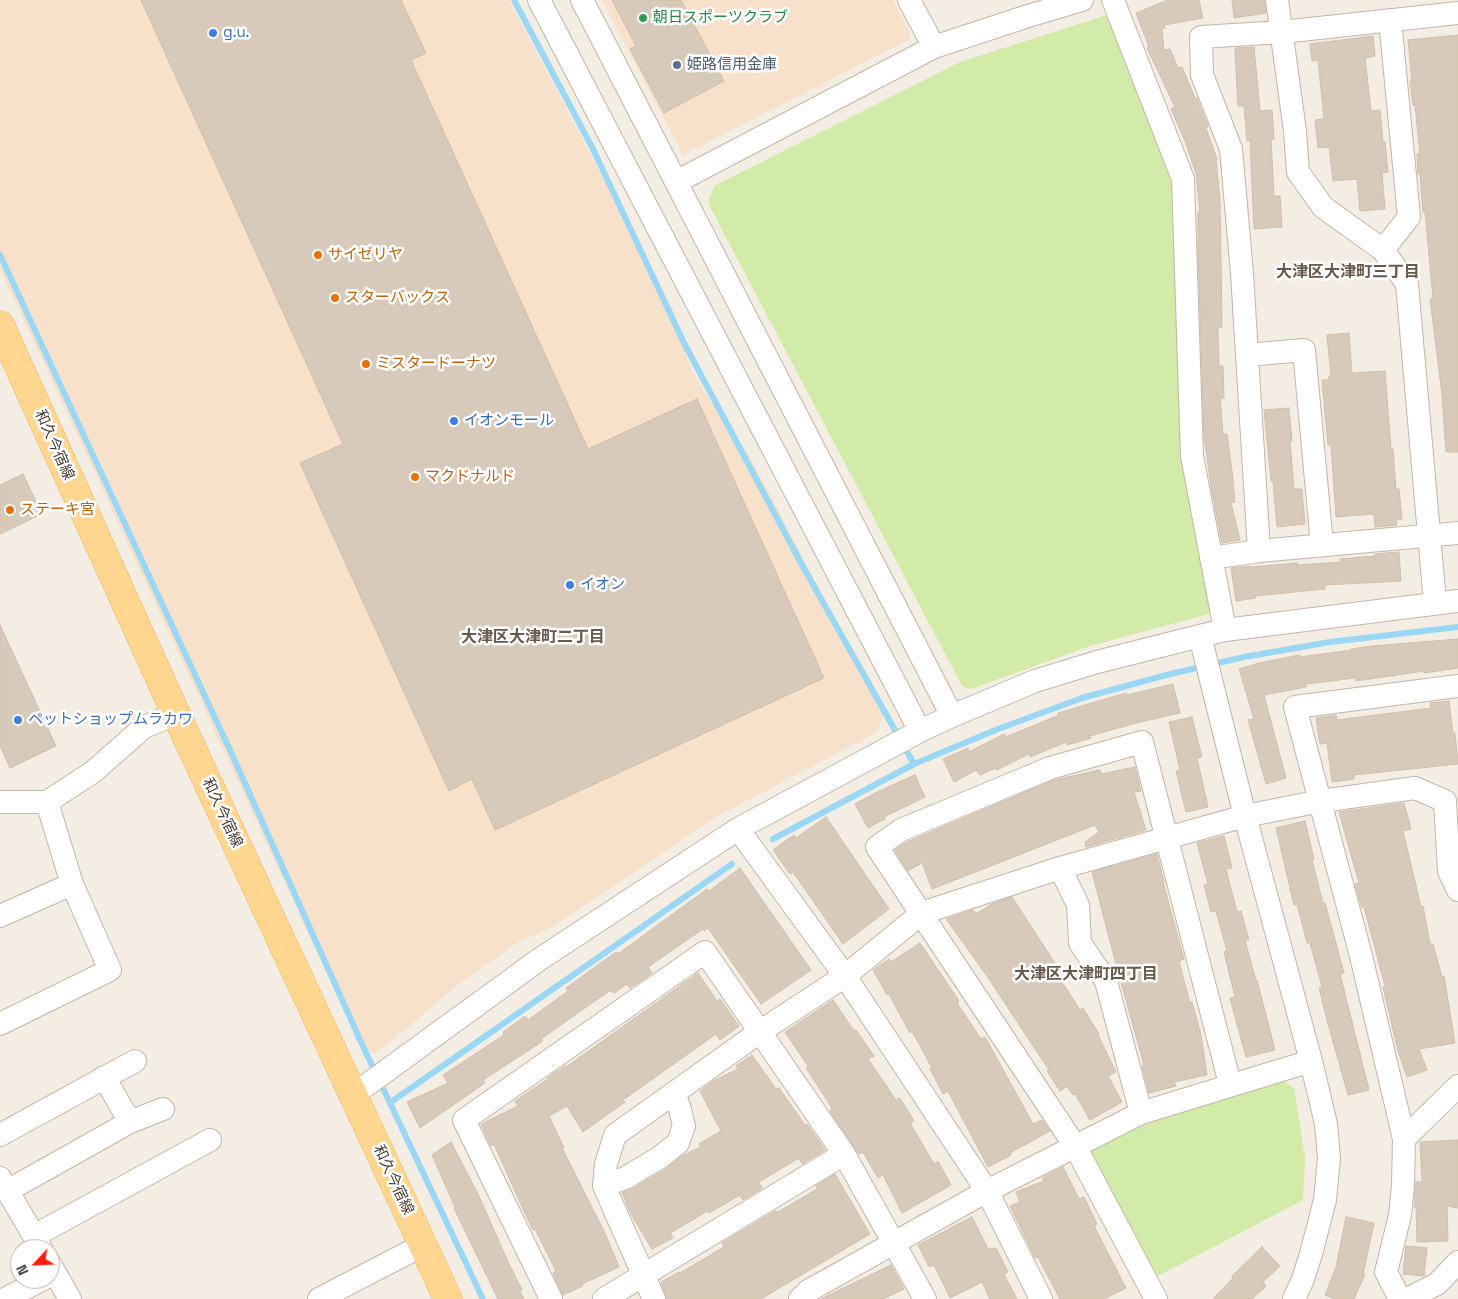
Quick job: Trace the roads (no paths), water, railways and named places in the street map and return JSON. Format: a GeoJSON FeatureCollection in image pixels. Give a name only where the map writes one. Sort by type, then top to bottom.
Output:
{"type":"FeatureCollection","features":[{"type":"Feature","properties":{"kind":"main road","name":"和久今宿線"},"geometry":{"type":"LineString","coordinates":[[0,325],[176,714],[448,1299]]}},
{"type":"Feature","properties":{"kind":"street"},"geometry":{"type":"LineString","coordinates":[[539,0],[920,731]]}},
{"type":"Feature","properties":{"kind":"street"},"geometry":{"type":"LineString","coordinates":[[582,0],[952,716]]}},
{"type":"Feature","properties":{"kind":"street"},"geometry":{"type":"LineString","coordinates":[[910,0],[934,47]]}},
{"type":"Feature","properties":{"kind":"street"},"geometry":{"type":"LineString","coordinates":[[676,182],[934,47],[1082,0]]}},
{"type":"Feature","properties":{"kind":"street"},"geometry":{"type":"LineString","coordinates":[[1113,0],[1183,179],[1192,456],[1225,630]]}},
{"type":"Feature","properties":{"kind":"street"},"geometry":{"type":"LineString","coordinates":[[1277,0],[1295,131],[1298,172],[1323,206],[1383,250],[1407,284],[1436,603]]}},
{"type":"Feature","properties":{"kind":"street"},"geometry":{"type":"LineString","coordinates":[[1259,552],[1242,273],[1231,149],[1202,75],[1201,38],[1282,32],[1458,13]]}},
{"type":"Feature","properties":{"kind":"street"},"geometry":{"type":"LineString","coordinates":[[1383,250],[1409,217],[1390,20]]}},
{"type":"Feature","properties":{"kind":"street"},"geometry":{"type":"LineString","coordinates":[[1247,355],[1304,350],[1322,546]]}},
{"type":"Feature","properties":{"kind":"street"},"geometry":{"type":"LineString","coordinates":[[1211,558],[1458,533]]}},
{"type":"Feature","properties":{"kind":"street"},"geometry":{"type":"LineString","coordinates":[[353,1095],[540,959],[738,829],[920,731],[952,716],[1035,681],[1097,662],[1225,630],[1458,601]]}},
{"type":"Feature","properties":{"kind":"street"},"geometry":{"type":"LineString","coordinates":[[1200,636],[1326,1124],[1329,1158],[1325,1200],[1303,1279],[1294,1299]]}},
{"type":"Feature","properties":{"kind":"street"},"geometry":{"type":"LineString","coordinates":[[1400,1299],[1386,1272],[1400,1215],[1404,1139],[1361,956],[1295,707],[1458,686]]}},
{"type":"Feature","properties":{"kind":"street"},"geometry":{"type":"LineString","coordinates":[[0,802],[47,802],[93,772],[144,727],[176,714]]}},
{"type":"Feature","properties":{"kind":"street"},"geometry":{"type":"LineString","coordinates":[[1156,1299],[1075,1146],[877,847],[901,830],[1050,768],[1142,742],[1230,1084]]}},
{"type":"Feature","properties":{"kind":"street"},"geometry":{"type":"LineString","coordinates":[[654,1299],[604,1186],[606,1164],[616,1135],[761,1032],[845,976],[922,913],[1060,868],[1245,816],[1321,801],[1415,788],[1444,801],[1450,871],[1458,890]]}},
{"type":"Feature","properties":{"kind":"street"},"geometry":{"type":"LineString","coordinates":[[0,1024],[110,970],[72,884],[47,802]]}},
{"type":"Feature","properties":{"kind":"street"},"geometry":{"type":"LineString","coordinates":[[738,829],[845,976],[987,1191],[1041,1299]]}},
{"type":"Feature","properties":{"kind":"street"},"geometry":{"type":"LineString","coordinates":[[1060,868],[1078,905],[1080,943],[1106,981],[1141,1113]]}},
{"type":"Feature","properties":{"kind":"street"},"geometry":{"type":"LineString","coordinates":[[0,916],[72,884]]}},
{"type":"Feature","properties":{"kind":"street"},"geometry":{"type":"LineString","coordinates":[[551,1299],[464,1120],[705,952],[844,1154],[925,1299]]}},
{"type":"Feature","properties":{"kind":"street"},"geometry":{"type":"LineString","coordinates":[[0,1135],[135,1060]]}},
{"type":"Feature","properties":{"kind":"street"},"geometry":{"type":"LineString","coordinates":[[800,1299],[808,1291],[987,1191],[1141,1113],[1230,1084],[1311,1061]]}},
{"type":"Feature","properties":{"kind":"street"},"geometry":{"type":"LineString","coordinates":[[104,1078],[130,1122]]}},
{"type":"Feature","properties":{"kind":"street"},"geometry":{"type":"LineString","coordinates":[[1404,1139],[1458,1086]]}},
{"type":"Feature","properties":{"kind":"street"},"geometry":{"type":"LineString","coordinates":[[604,1186],[625,1178],[659,1158],[678,1143],[684,1126],[674,1093]]}},
{"type":"Feature","properties":{"kind":"street"},"geometry":{"type":"LineString","coordinates":[[36,1239],[4,1184],[130,1122],[162,1109]]}},
{"type":"Feature","properties":{"kind":"street"},"geometry":{"type":"LineString","coordinates":[[45,1239],[210,1140]]}},
{"type":"Feature","properties":{"kind":"street"},"geometry":{"type":"LineString","coordinates":[[604,1299],[844,1154]]}},
{"type":"Feature","properties":{"kind":"street"},"geometry":{"type":"LineString","coordinates":[[319,1299],[423,1244]]}},
{"type":"Feature","properties":{"kind":"street"},"geometry":{"type":"LineString","coordinates":[[1407,1299],[1437,1284],[1458,1262]]}},
{"type":"Feature","properties":{"kind":"street"},"geometry":{"type":"LineString","coordinates":[[60,1287],[70,1299]]}},
{"type":"Feature","properties":{"kind":"street"},"geometry":{"type":"LineString","coordinates":[[5,1299],[22,1289]]}},
{"type":"Feature","properties":{"kind":"waterway"},"geometry":{"type":"LineString","coordinates":[[514,0],[593,149],[684,343],[802,565],[914,764]]}},
{"type":"Feature","properties":{"kind":"waterway"},"geometry":{"type":"LineString","coordinates":[[0,255],[235,761],[361,1042],[483,1299]]}},
{"type":"Feature","properties":{"kind":"waterway"},"geometry":{"type":"LineString","coordinates":[[773,839],[914,764],[998,729],[1082,698],[1170,674],[1244,657],[1330,642],[1458,627]]}},
{"type":"Feature","properties":{"kind":"waterway"},"geometry":{"type":"LineString","coordinates":[[391,1102],[732,864]]}},
{"type":"Feature","properties":{"kind":"place","name":"朝日スポーツクラブ"},"geometry":{"type":"Point","coordinates":[643,18]}},
{"type":"Feature","properties":{"kind":"place","name":"g.u."},"geometry":{"type":"Point","coordinates":[213,33]}},
{"type":"Feature","properties":{"kind":"place","name":"姫路信用金庫"},"geometry":{"type":"Point","coordinates":[677,65]}},
{"type":"Feature","properties":{"kind":"place","name":"サイゼリヤ"},"geometry":{"type":"Point","coordinates":[318,255]}},
{"type":"Feature","properties":{"kind":"place","name":"スターバックス"},"geometry":{"type":"Point","coordinates":[335,298]}},
{"type":"Feature","properties":{"kind":"place","name":"ミスタードーナツ"},"geometry":{"type":"Point","coordinates":[366,364]}},
{"type":"Feature","properties":{"kind":"place","name":"イオンモール"},"geometry":{"type":"Point","coordinates":[454,421]}},
{"type":"Feature","properties":{"kind":"place","name":"マクドナルド"},"geometry":{"type":"Point","coordinates":[415,477]}},
{"type":"Feature","properties":{"kind":"place","name":"ステーキ宮"},"geometry":{"type":"Point","coordinates":[10,510]}},
{"type":"Feature","properties":{"kind":"place","name":"イオン"},"geometry":{"type":"Point","coordinates":[570,585]}},
{"type":"Feature","properties":{"kind":"place","name":"ペットショップムラカワ"},"geometry":{"type":"Point","coordinates":[18,720]}},
{"type":"Feature","properties":{"kind":"district","name":"大津区大津町三丁目"},"geometry":{"type":"Point","coordinates":[1348,273]}},
{"type":"Feature","properties":{"kind":"district","name":"大津区大津町二丁目"},"geometry":{"type":"Point","coordinates":[533,638]}},
{"type":"Feature","properties":{"kind":"district","name":"大津区大津町四丁目"},"geometry":{"type":"Point","coordinates":[1086,975]}}]}
